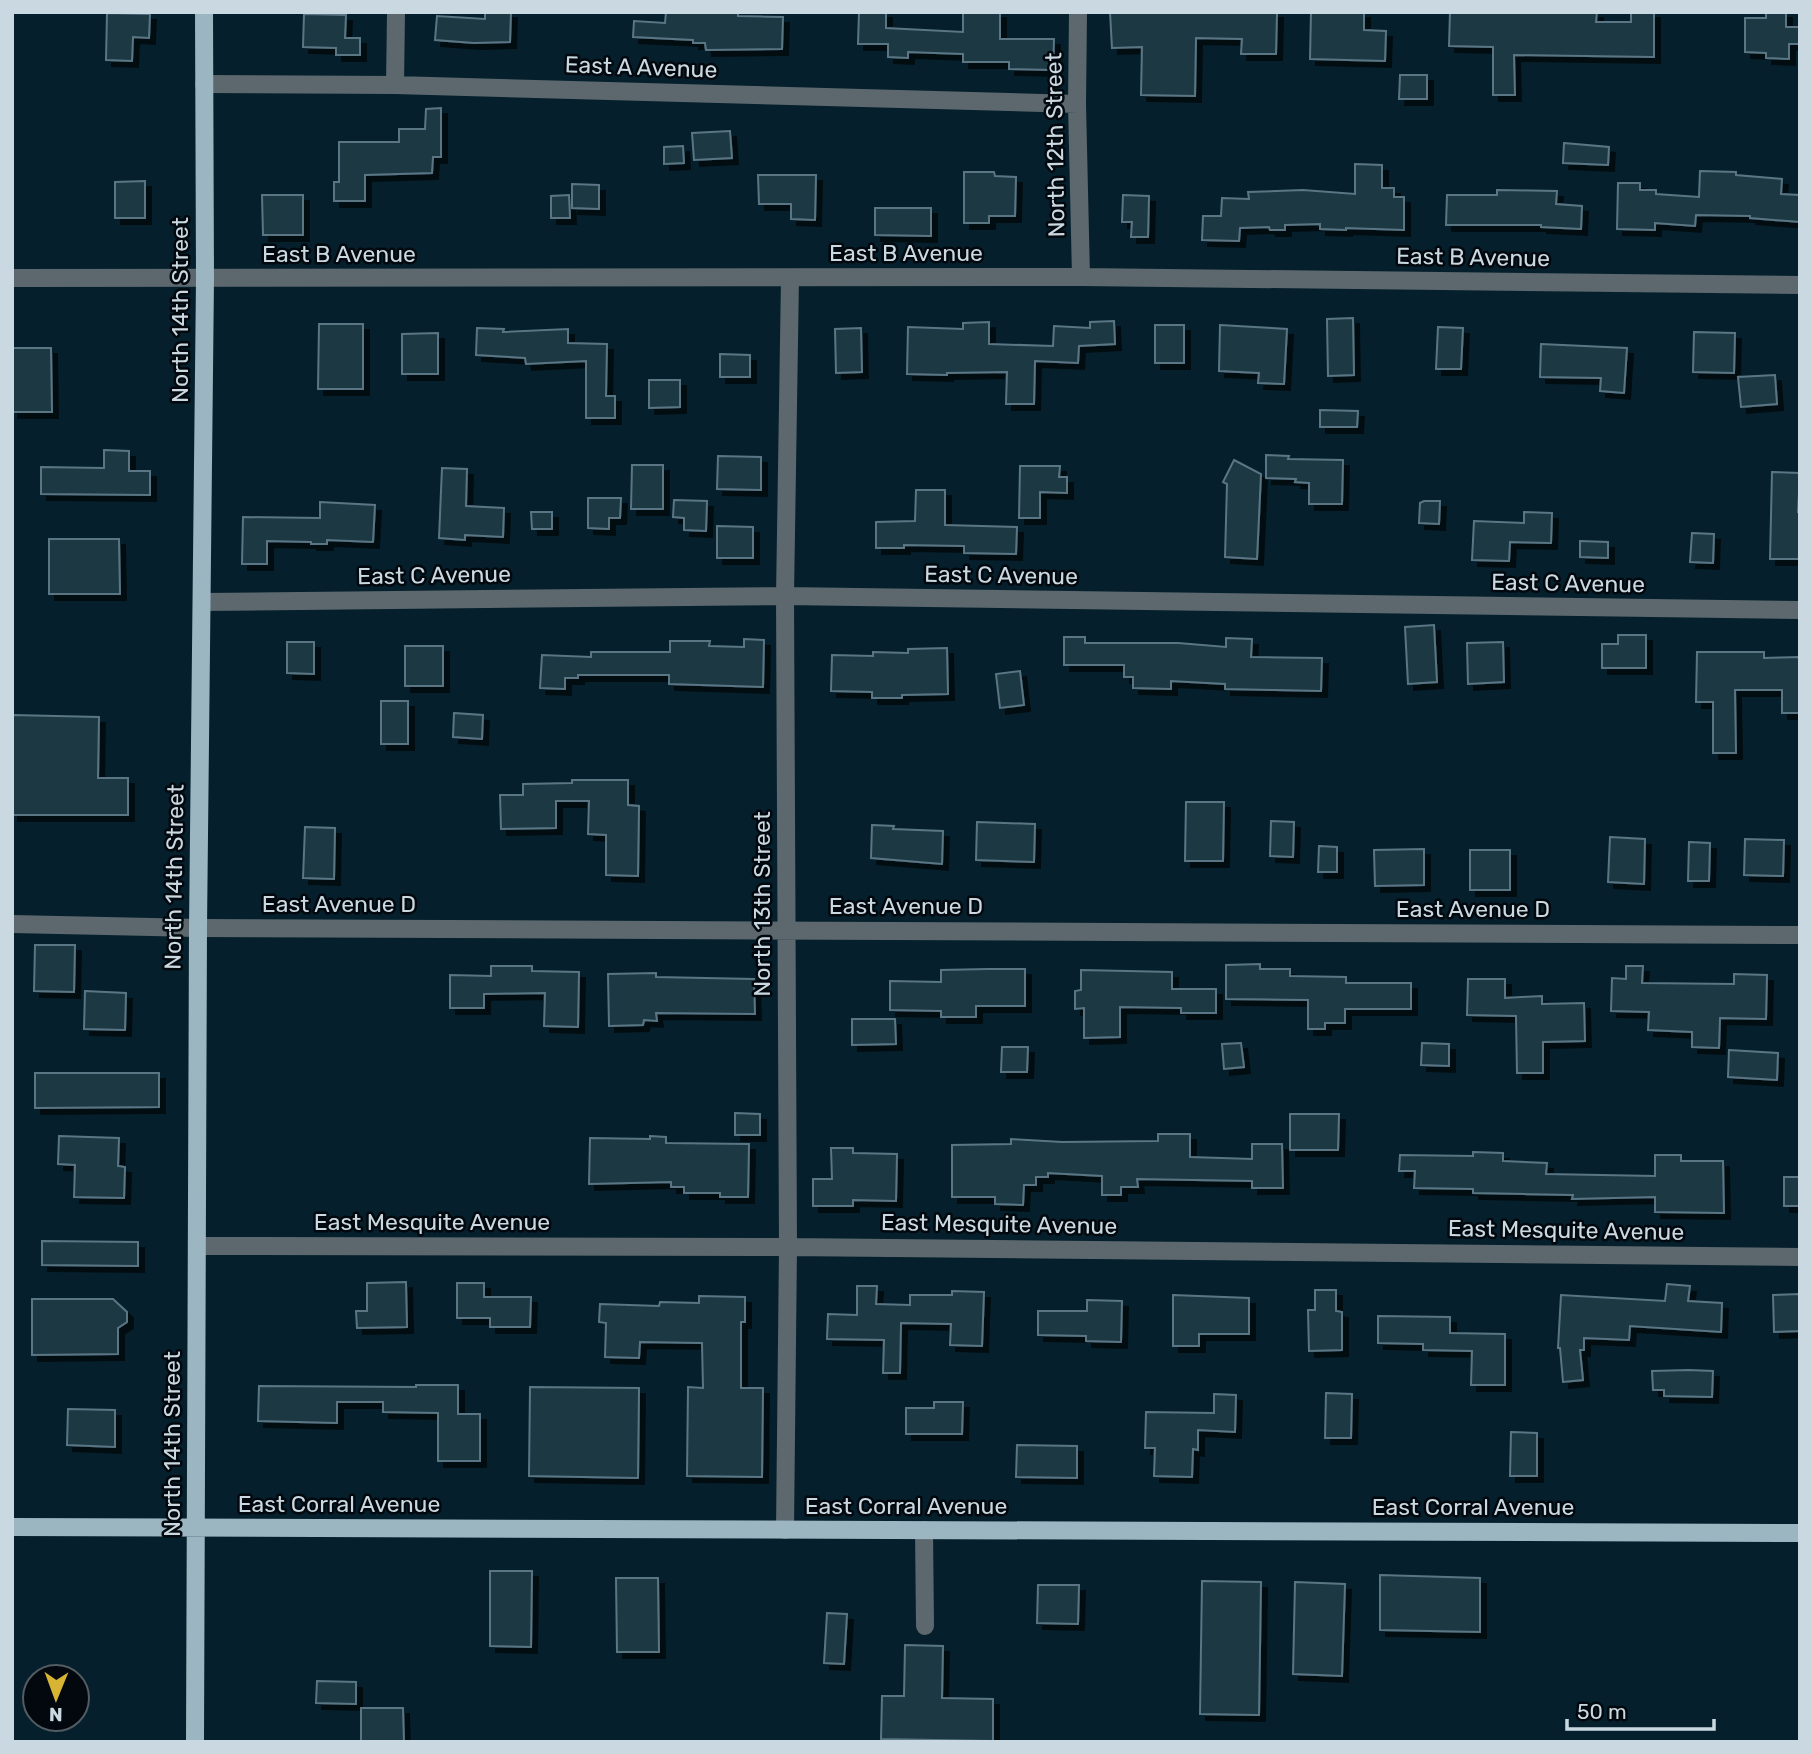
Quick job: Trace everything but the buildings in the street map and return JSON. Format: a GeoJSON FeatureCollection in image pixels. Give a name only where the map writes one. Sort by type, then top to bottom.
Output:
{"type":"FeatureCollection","features":[{"type":"Feature","properties":{"kind":"main road","name":"North 14th Street"},"geometry":{"type":"LineString","coordinates":[[195,1742],[198,928],[205,278],[204,12]]}},
{"type":"Feature","properties":{"kind":"main road","name":"East Corral Avenue"},"geometry":{"type":"LineString","coordinates":[[12,1527],[1800,1533]]}},
{"type":"Feature","properties":{"kind":"street"},"geometry":{"type":"LineString","coordinates":[[395,85],[396,12]]}},
{"type":"Feature","properties":{"kind":"street","name":"North 12th Street"},"geometry":{"type":"LineString","coordinates":[[1078,12],[1081,277]]}},
{"type":"Feature","properties":{"kind":"street","name":"East A Avenue"},"geometry":{"type":"LineString","coordinates":[[204,84],[395,85],[1077,104]]}},
{"type":"Feature","properties":{"kind":"street","name":"East B Avenue"},"geometry":{"type":"LineString","coordinates":[[12,278],[1081,277],[1800,285]]}},
{"type":"Feature","properties":{"kind":"street","name":"North 13th Street"},"geometry":{"type":"LineString","coordinates":[[785,1530],[788,1247],[785,596],[790,278]]}},
{"type":"Feature","properties":{"kind":"street","name":"East C Avenue"},"geometry":{"type":"LineString","coordinates":[[202,602],[785,596],[1800,610]]}},
{"type":"Feature","properties":{"kind":"street","name":"East Avenue D"},"geometry":{"type":"LineString","coordinates":[[12,924],[198,928],[1800,935]]}},
{"type":"Feature","properties":{"kind":"street","name":"East Mesquite Avenue"},"geometry":{"type":"LineString","coordinates":[[197,1247],[788,1247],[1800,1258]]}},
{"type":"Feature","properties":{"kind":"street"},"geometry":{"type":"LineString","coordinates":[[923,1530],[925,1626]]}}]}
